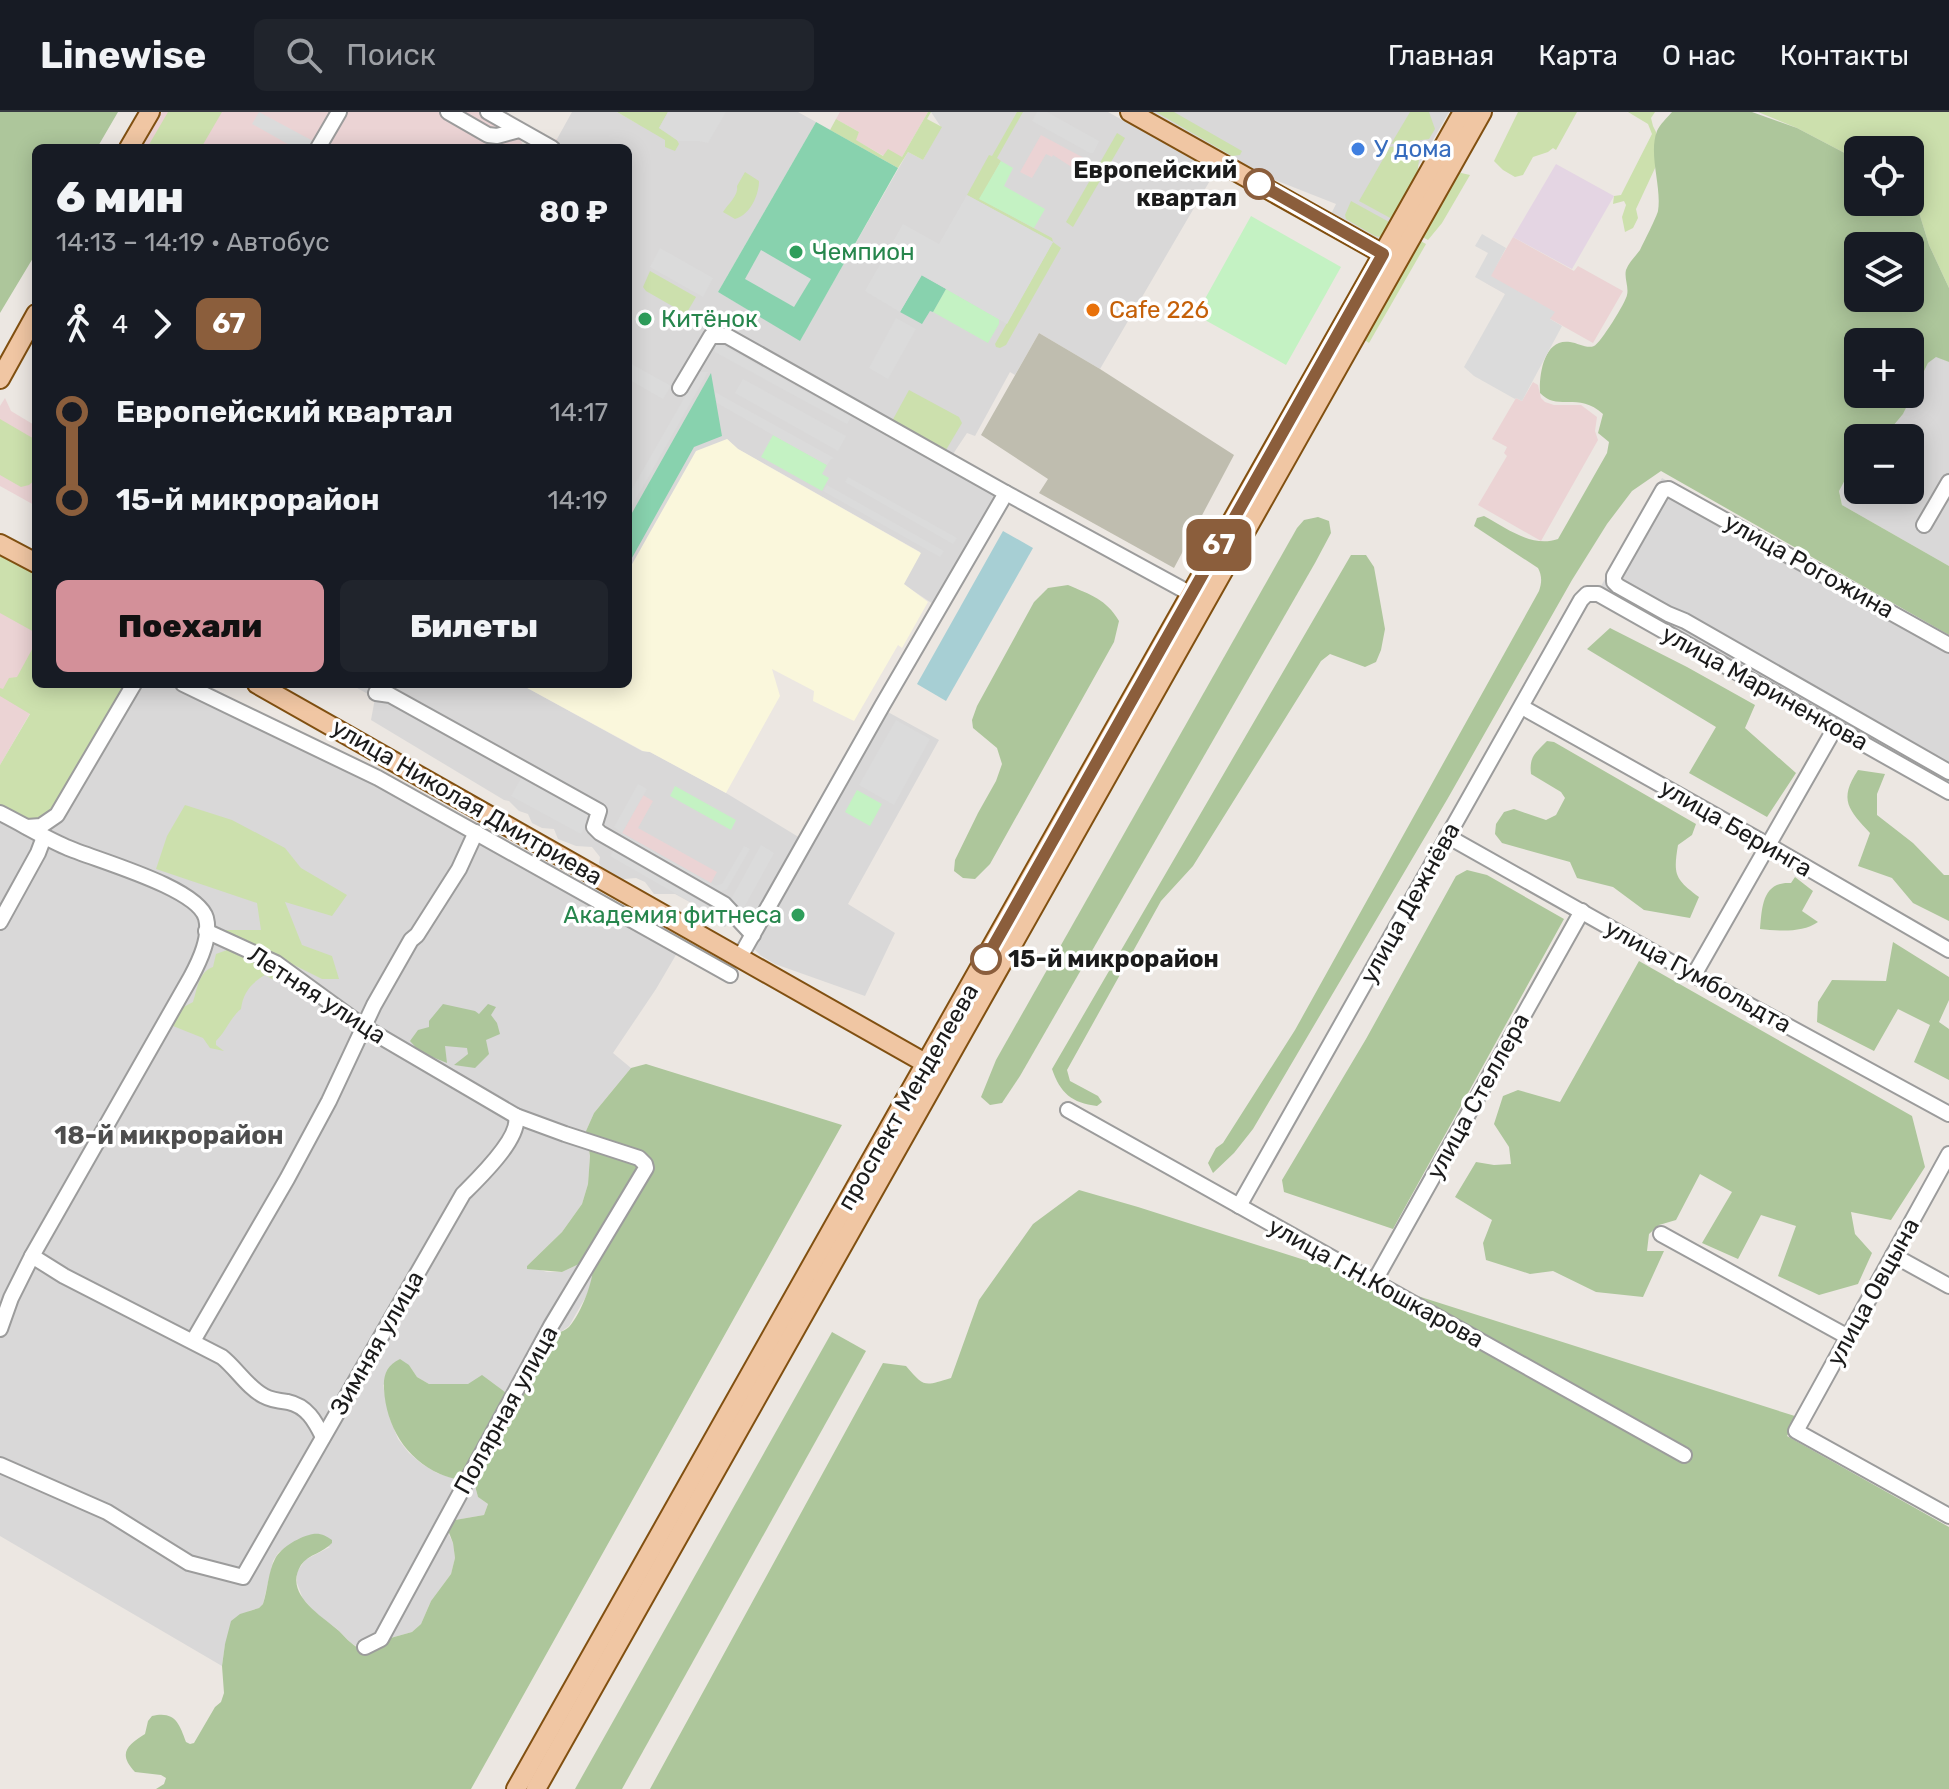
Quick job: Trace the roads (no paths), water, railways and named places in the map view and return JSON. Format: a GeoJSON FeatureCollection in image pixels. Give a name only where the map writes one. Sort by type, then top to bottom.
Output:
{"type":"FeatureCollection","features":[{"type":"Feature","properties":{"kind":"main road"},"geometry":{"type":"LineString","coordinates":[[131,144],[150,112]]}},
{"type":"Feature","properties":{"kind":"main road"},"geometry":{"type":"LineString","coordinates":[[1130,112],[1390,259]]}},
{"type":"Feature","properties":{"kind":"main road","name":"проспект Менделеева"},"geometry":{"type":"LineString","coordinates":[[536,1789],[1390,259],[1463,112]]}},
{"type":"Feature","properties":{"kind":"main road","name":"проспект Менделеева"},"geometry":{"type":"LineString","coordinates":[[1390,259],[1482,112]]}},
{"type":"Feature","properties":{"kind":"main road"},"geometry":{"type":"LineString","coordinates":[[0,379],[32,321]]}},
{"type":"Feature","properties":{"kind":"main road","name":"проспект Менделеева"},"geometry":{"type":"LineString","coordinates":[[516,1789],[1191,594],[1310,402]]}},
{"type":"Feature","properties":{"kind":"main road"},"geometry":{"type":"LineString","coordinates":[[0,544],[32,561]]}},
{"type":"Feature","properties":{"kind":"main road","name":"улица Николая Дмитриева"},"geometry":{"type":"LineString","coordinates":[[264,688],[927,1064]]}},
{"type":"Feature","properties":{"kind":"street"},"geometry":{"type":"LineString","coordinates":[[320,144],[339,112]]}},
{"type":"Feature","properties":{"kind":"street"},"geometry":{"type":"LineString","coordinates":[[448,112],[488,135],[497,136],[519,130]]}},
{"type":"Feature","properties":{"kind":"street"},"geometry":{"type":"LineString","coordinates":[[488,112],[545,144]]}},
{"type":"Feature","properties":{"kind":"street"},"geometry":{"type":"LineString","coordinates":[[680,388],[711,336],[727,336],[1191,594]]}},
{"type":"Feature","properties":{"kind":"street"},"geometry":{"type":"LineString","coordinates":[[1924,525],[1949,482]]}},
{"type":"Feature","properties":{"kind":"street","name":"улица Рогожина"},"geometry":{"type":"LineString","coordinates":[[1949,645],[1669,489],[1663,490],[1614,576],[1618,586],[1677,616],[1949,772]]}},
{"type":"Feature","properties":{"kind":"street"},"geometry":{"type":"LineString","coordinates":[[740,957],[1006,493]]}},
{"type":"Feature","properties":{"kind":"street","name":"улица Мариненкова"},"geometry":{"type":"LineString","coordinates":[[1581,600],[1587,594],[1598,594],[1949,792]]}},
{"type":"Feature","properties":{"kind":"street","name":"улица Дежнёва"},"geometry":{"type":"LineString","coordinates":[[1239,1206],[1581,600]]}},
{"type":"Feature","properties":{"kind":"street"},"geometry":{"type":"LineString","coordinates":[[27,827],[41,826],[57,815],[132,688]]}},
{"type":"Feature","properties":{"kind":"street"},"geometry":{"type":"LineString","coordinates":[[191,688],[378,778],[730,975]]}},
{"type":"Feature","properties":{"kind":"street"},"geometry":{"type":"LineString","coordinates":[[379,688],[376,693],[390,695],[599,811],[594,827],[600,833],[724,904],[753,935]]}},
{"type":"Feature","properties":{"kind":"street","name":"улица Беринга"},"geometry":{"type":"LineString","coordinates":[[1522,707],[1949,950]]}},
{"type":"Feature","properties":{"kind":"street"},"geometry":{"type":"LineString","coordinates":[[1694,975],[1835,728]]}},
{"type":"Feature","properties":{"kind":"street"},"geometry":{"type":"LineString","coordinates":[[0,813],[67,847],[176,889],[200,907],[205,917],[206,931],[199,961],[191,977],[3,1309],[0,1329]]}},
{"type":"Feature","properties":{"kind":"street"},"geometry":{"type":"LineString","coordinates":[[193,1341],[287,1179],[401,956],[459,869],[476,832]]}},
{"type":"Feature","properties":{"kind":"street","name":"улица Гумбольдта"},"geometry":{"type":"LineString","coordinates":[[1447,836],[1949,1114]]}},
{"type":"Feature","properties":{"kind":"street"},"geometry":{"type":"LineString","coordinates":[[0,922],[44,837]]}},
{"type":"Feature","properties":{"kind":"street","name":"улица Стеллера"},"geometry":{"type":"LineString","coordinates":[[1374,1282],[1582,911]]}},
{"type":"Feature","properties":{"kind":"street","name":"Летняя улица"},"geometry":{"type":"LineString","coordinates":[[206,931],[276,963],[364,1027],[516,1116],[639,1158],[646,1168]]}},
{"type":"Feature","properties":{"kind":"street","name":"улица Г.Н.Кошкарова"},"geometry":{"type":"LineString","coordinates":[[1068,1110],[1684,1455]]}},
{"type":"Feature","properties":{"kind":"street","name":"Зимняя улица"},"geometry":{"type":"LineString","coordinates":[[0,1465],[107,1512],[189,1563],[243,1577],[463,1194],[499,1155],[515,1129],[516,1116]]}},
{"type":"Feature","properties":{"kind":"street","name":"улица Овцына"},"geometry":{"type":"LineString","coordinates":[[1949,1154],[1796,1431],[1949,1516]]}},
{"type":"Feature","properties":{"kind":"street","name":"Полярная улица"},"geometry":{"type":"LineString","coordinates":[[365,1647],[381,1639],[551,1326],[646,1168]]}},
{"type":"Feature","properties":{"kind":"street"},"geometry":{"type":"LineString","coordinates":[[1661,1234],[1848,1337]]}},
{"type":"Feature","properties":{"kind":"street"},"geometry":{"type":"LineString","coordinates":[[1893,1255],[1949,1286]]}},
{"type":"Feature","properties":{"kind":"street"},"geometry":{"type":"LineString","coordinates":[[32,1256],[64,1276],[193,1341],[232,1366],[261,1395],[301,1406],[323,1437]]}},
{"type":"Feature","properties":{"kind":"water"},"geometry":{"type":"Polygon","coordinates":[[[1003,531],[1033,548],[946,701],[917,684],[1003,531]]]}},
{"type":"Feature","properties":{"kind":"place","name":"У дома"},"geometry":{"type":"Point","coordinates":[1358,149]}},
{"type":"Feature","properties":{"kind":"place","name":"Европейский квартал"},"geometry":{"type":"Point","coordinates":[1259,184]}},
{"type":"Feature","properties":{"kind":"place","name":"Чемпион"},"geometry":{"type":"Point","coordinates":[796,252]}},
{"type":"Feature","properties":{"kind":"place","name":"Cafe 226"},"geometry":{"type":"Point","coordinates":[1093,310]}},
{"type":"Feature","properties":{"kind":"place","name":"Китёнок"},"geometry":{"type":"Point","coordinates":[645,319]}},
{"type":"Feature","properties":{"kind":"place","name":"Академия фитнеса"},"geometry":{"type":"Point","coordinates":[798,915]}},
{"type":"Feature","properties":{"kind":"place","name":"15-й микрорайон"},"geometry":{"type":"Point","coordinates":[986,959]}},
{"type":"Feature","properties":{"kind":"district","name":"18-й микрорайон"},"geometry":{"type":"Point","coordinates":[169,1135]}}]}
